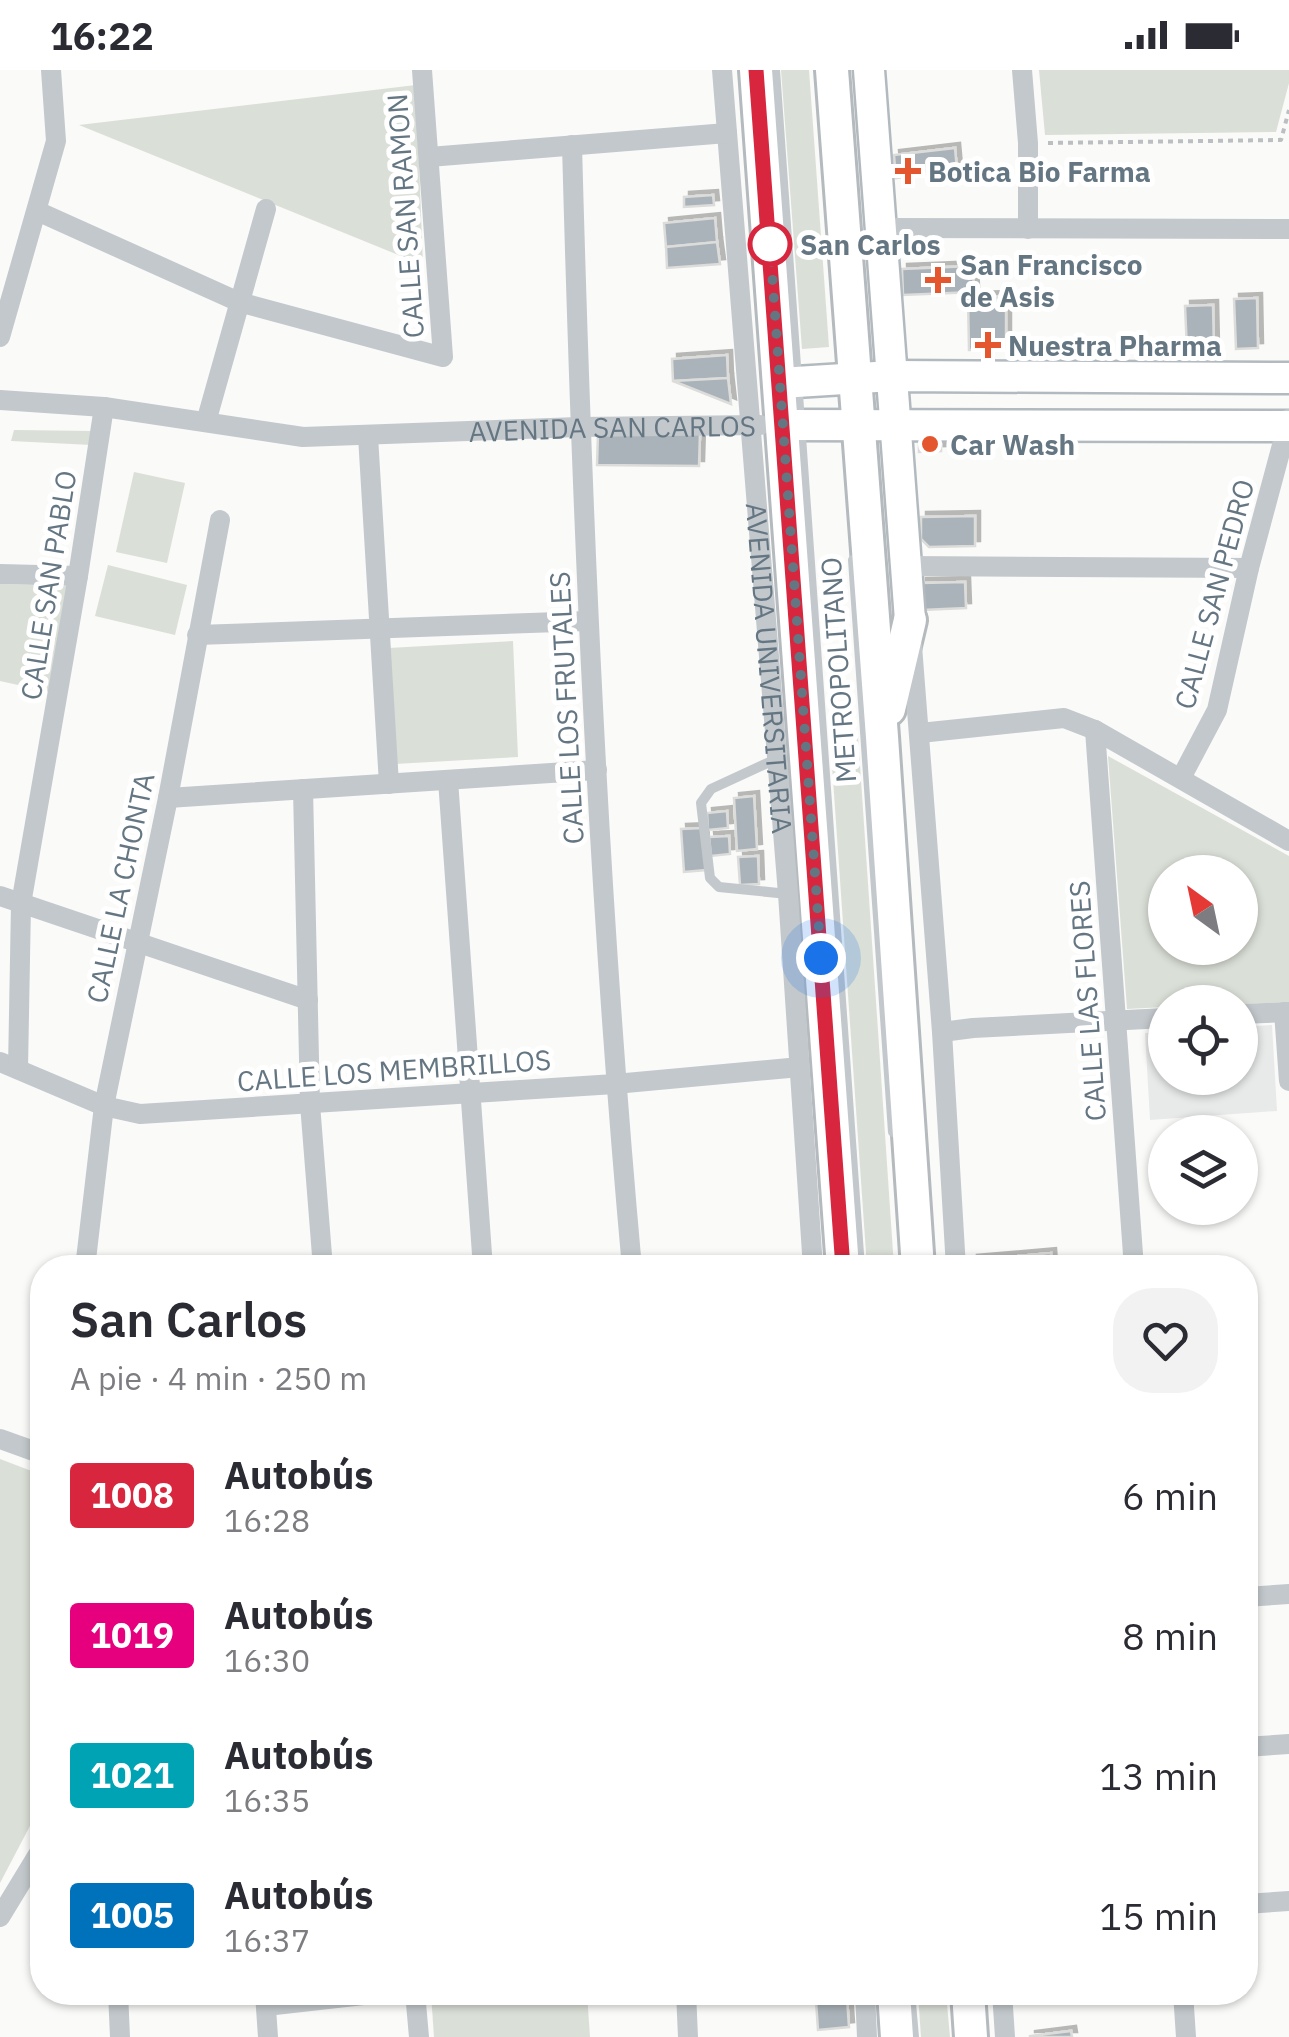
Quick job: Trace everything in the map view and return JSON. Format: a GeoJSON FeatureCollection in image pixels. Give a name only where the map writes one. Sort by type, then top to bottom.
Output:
{"type":"FeatureCollection","features":[{"type":"Feature","properties":{"kind":"main road","name":"AVENIDA UNIVERSITARIA"},"geometry":{"type":"LineString","coordinates":[[756,70],[775,383],[792,425],[841,1255]]}},
{"type":"Feature","properties":{"kind":"main road"},"geometry":{"type":"LineString","coordinates":[[832,70],[845,402],[882,737],[917,1255]]}},
{"type":"Feature","properties":{"kind":"main road"},"geometry":{"type":"LineString","coordinates":[[882,737],[910,620]]}},
{"type":"Feature","properties":{"kind":"main road"},"geometry":{"type":"LineString","coordinates":[[895,2005],[897,2037]]}},
{"type":"Feature","properties":{"kind":"main road"},"geometry":{"type":"LineString","coordinates":[[969,2005],[971,2037]]}},
{"type":"Feature","properties":{"kind":"street"},"geometry":{"type":"LineString","coordinates":[[0,336],[56,141],[52,70]]}},
{"type":"Feature","properties":{"kind":"street","name":"CALLE SAN RAMON"},"geometry":{"type":"LineString","coordinates":[[240,302],[443,357],[422,70]]}},
{"type":"Feature","properties":{"kind":"street","name":"AVENIDA UNIVERSITARIA"},"geometry":{"type":"LineString","coordinates":[[722,70],[727,133],[775,383],[750,426],[812,1255]]}},
{"type":"Feature","properties":{"kind":"street"},"geometry":{"type":"LineString","coordinates":[[869,70],[955,1255]]}},
{"type":"Feature","properties":{"kind":"street"},"geometry":{"type":"LineString","coordinates":[[1022,70],[1028,143],[1028,229]]}},
{"type":"Feature","properties":{"kind":"street"},"geometry":{"type":"LineString","coordinates":[[428,157],[727,133]]}},
{"type":"Feature","properties":{"kind":"street","name":"CALLE LOS FRUTALES"},"geometry":{"type":"LineString","coordinates":[[572,145],[588,621],[615,1084],[631,1255]]}},
{"type":"Feature","properties":{"kind":"street"},"geometry":{"type":"LineString","coordinates":[[206,422],[266,209]]}},
{"type":"Feature","properties":{"kind":"street"},"geometry":{"type":"LineString","coordinates":[[37,210],[240,302]]}},
{"type":"Feature","properties":{"kind":"street"},"geometry":{"type":"LineString","coordinates":[[881,228],[1289,229]]}},
{"type":"Feature","properties":{"kind":"street","name":"AVENIDA SAN CARLOS"},"geometry":{"type":"LineString","coordinates":[[0,400],[104,407],[303,437],[368,436],[579,427],[792,425],[892,376],[1289,378]]}},
{"type":"Feature","properties":{"kind":"street","name":"AVENIDA SAN CARLOS"},"geometry":{"type":"LineString","coordinates":[[775,383],[845,402],[896,425],[1288,424]]}},
{"type":"Feature","properties":{"kind":"street","name":"CALLE SAN PABLO"},"geometry":{"type":"LineString","coordinates":[[9,1066],[21,904],[104,407]]}},
{"type":"Feature","properties":{"kind":"street","name":"CALLE SAN PEDRO"},"geometry":{"type":"LineString","coordinates":[[1180,778],[1217,710],[1248,568],[1288,424]]}},
{"type":"Feature","properties":{"kind":"street"},"geometry":{"type":"LineString","coordinates":[[368,436],[389,784]]}},
{"type":"Feature","properties":{"kind":"street","name":"CALLE LA CHONTA"},"geometry":{"type":"LineString","coordinates":[[87,1255],[104,1106],[220,520]]}},
{"type":"Feature","properties":{"kind":"street"},"geometry":{"type":"LineString","coordinates":[[908,566],[1248,568]]}},
{"type":"Feature","properties":{"kind":"street"},"geometry":{"type":"LineString","coordinates":[[0,574],[78,576]]}},
{"type":"Feature","properties":{"kind":"street"},"geometry":{"type":"LineString","coordinates":[[197,636],[588,621]]}},
{"type":"Feature","properties":{"kind":"street"},"geometry":{"type":"LineString","coordinates":[[920,734],[1064,718],[1095,730],[1289,841]]}},
{"type":"Feature","properties":{"kind":"street","name":"CALLE LAS FLORES"},"geometry":{"type":"LineString","coordinates":[[1095,730],[1133,1255]]}},
{"type":"Feature","properties":{"kind":"street"},"geometry":{"type":"LineString","coordinates":[[168,798],[597,770]]}},
{"type":"Feature","properties":{"kind":"street"},"geometry":{"type":"LineString","coordinates":[[448,780],[482,1255]]}},
{"type":"Feature","properties":{"kind":"street"},"geometry":{"type":"LineString","coordinates":[[304,789],[310,1104],[321,1255]]}},
{"type":"Feature","properties":{"kind":"street"},"geometry":{"type":"LineString","coordinates":[[0,896],[308,1000]]}},
{"type":"Feature","properties":{"kind":"street"},"geometry":{"type":"LineString","coordinates":[[1258,1013],[1286,1012],[1289,1081]]}},
{"type":"Feature","properties":{"kind":"street"},"geometry":{"type":"LineString","coordinates":[[942,1032],[1148,1019]]}},
{"type":"Feature","properties":{"kind":"street","name":"CALLE LOS MEMBRILLOS"},"geometry":{"type":"LineString","coordinates":[[9,1066],[104,1106],[140,1114],[615,1084],[800,1067]]}},
{"type":"Feature","properties":{"kind":"street"},"geometry":{"type":"LineString","coordinates":[[0,1439],[30,1450]]}},
{"type":"Feature","properties":{"kind":"street"},"geometry":{"type":"LineString","coordinates":[[1258,1596],[1289,1594]]}},
{"type":"Feature","properties":{"kind":"street"},"geometry":{"type":"LineString","coordinates":[[1258,1746],[1289,1744]]}},
{"type":"Feature","properties":{"kind":"street"},"geometry":{"type":"LineString","coordinates":[[0,1917],[30,1868]]}},
{"type":"Feature","properties":{"kind":"street"},"geometry":{"type":"LineString","coordinates":[[1258,1903],[1289,1901]]}},
{"type":"Feature","properties":{"kind":"street"},"geometry":{"type":"LineString","coordinates":[[119,2005],[120,2037]]}},
{"type":"Feature","properties":{"kind":"street"},"geometry":{"type":"LineString","coordinates":[[265,2005],[268,2037]]}},
{"type":"Feature","properties":{"kind":"street"},"geometry":{"type":"LineString","coordinates":[[416,2005],[419,2037]]}},
{"type":"Feature","properties":{"kind":"street"},"geometry":{"type":"LineString","coordinates":[[687,2005],[688,2037]]}},
{"type":"Feature","properties":{"kind":"street"},"geometry":{"type":"LineString","coordinates":[[866,2005],[868,2037]]}},
{"type":"Feature","properties":{"kind":"street"},"geometry":{"type":"LineString","coordinates":[[1003,2005],[1006,2037]]}},
{"type":"Feature","properties":{"kind":"street"},"geometry":{"type":"LineString","coordinates":[[1184,2005],[1186,2037]]}},
{"type":"Feature","properties":{"kind":"lane"},"geometry":{"type":"LineString","coordinates":[[774,70],[775,383]]}},
{"type":"Feature","properties":{"kind":"lane","name":"METROPOLITANO"},"geometry":{"type":"LineString","coordinates":[[792,425],[859,1255]]}},
{"type":"Feature","properties":{"kind":"lane","name":"METROPOLITANO"},"geometry":{"type":"LineString","coordinates":[[852,557],[894,1149]]}},
{"type":"Feature","properties":{"kind":"lane"},"geometry":{"type":"LineString","coordinates":[[776,759],[712,789],[701,803],[710,878],[719,887],[788,894]]}},
{"type":"Feature","properties":{"kind":"lane"},"geometry":{"type":"LineString","coordinates":[[911,2005],[914,2037]]}},
{"type":"Feature","properties":{"kind":"path"},"geometry":{"type":"LineString","coordinates":[[1028,143],[1281,140],[1289,110]]}},
{"type":"Feature","properties":{"kind":"shaded area"},"geometry":{"type":"Polygon","coordinates":[[[781,70],[809,70],[829,347],[802,349],[781,70]]]}},
{"type":"Feature","properties":{"kind":"shaded area"},"geometry":{"type":"Polygon","coordinates":[[[1039,70],[1289,70],[1289,83],[1276,132],[1045,135],[1039,70]]]}},
{"type":"Feature","properties":{"kind":"shaded area"},"geometry":{"type":"Polygon","coordinates":[[[416,85],[423,265],[79,125],[416,85]]]}},
{"type":"Feature","properties":{"kind":"shaded area"},"geometry":{"type":"Polygon","coordinates":[[[14,430],[94,431],[92,445],[11,441],[14,430]]]}},
{"type":"Feature","properties":{"kind":"shaded area"},"geometry":{"type":"Polygon","coordinates":[[[134,472],[185,483],[167,563],[116,552],[134,472]]]}},
{"type":"Feature","properties":{"kind":"shaded area"},"geometry":{"type":"Polygon","coordinates":[[[108,565],[187,585],[175,635],[95,616],[108,565]]]}},
{"type":"Feature","properties":{"kind":"shaded area"},"geometry":{"type":"Polygon","coordinates":[[[0,584],[67,586],[50,692],[0,681],[0,584]]]}},
{"type":"Feature","properties":{"kind":"shaded area"},"geometry":{"type":"Polygon","coordinates":[[[513,641],[518,757],[395,764],[389,648],[513,641]]]}},
{"type":"Feature","properties":{"kind":"shaded area"},"geometry":{"type":"Polygon","coordinates":[[[830,736],[858,736],[893,1255],[866,1255],[830,736]]]}},
{"type":"Feature","properties":{"kind":"shaded area"},"geometry":{"type":"Polygon","coordinates":[[[1108,756],[1289,856],[1289,1002],[1258,1003],[1258,985],[1148,985],[1148,1008],[1127,1009],[1108,756]]]}},
{"type":"Feature","properties":{"kind":"shaded area"},"geometry":{"type":"Polygon","coordinates":[[[1272,1025],[1277,1111],[1150,1115],[1149,1095],[1258,1095],[1258,1026],[1272,1025]]]}},
{"type":"Feature","properties":{"kind":"shaded area"},"geometry":{"type":"Polygon","coordinates":[[[1145,1033],[1148,1033],[1148,1085],[1145,1033]]]}},
{"type":"Feature","properties":{"kind":"shaded area"},"geometry":{"type":"Polygon","coordinates":[[[0,1459],[30,1470],[30,1826],[0,1883],[0,1459]]]}},
{"type":"Feature","properties":{"kind":"shaded area"},"geometry":{"type":"Polygon","coordinates":[[[432,2005],[588,2005],[590,2037],[434,2037],[432,2005]]]}},
{"type":"Feature","properties":{"kind":"shaded area"},"geometry":{"type":"Polygon","coordinates":[[[919,2005],[947,2005],[950,2037],[921,2037],[919,2005]]]}},
{"type":"Feature","properties":{"kind":"building"},"geometry":{"type":"Polygon","coordinates":[[[955,148],[957,170],[896,178],[894,155],[955,148]]]}},
{"type":"Feature","properties":{"kind":"building"},"geometry":{"type":"Polygon","coordinates":[[[713,195],[714,205],[684,207],[684,197],[713,195]]]}},
{"type":"Feature","properties":{"kind":"building"},"geometry":{"type":"Polygon","coordinates":[[[715,218],[717,242],[666,247],[664,223],[715,218]]]}},
{"type":"Feature","properties":{"kind":"building"},"geometry":{"type":"Polygon","coordinates":[[[717,242],[720,264],[667,268],[666,247],[717,242]]]}},
{"type":"Feature","properties":{"kind":"building","name":"San Francisco de Asis"},"geometry":{"type":"Polygon","coordinates":[[[973,266],[974,292],[903,295],[902,269],[973,266]]]}},
{"type":"Feature","properties":{"kind":"building"},"geometry":{"type":"Polygon","coordinates":[[[1006,296],[1006,349],[969,350],[968,297],[1006,296]]]}},
{"type":"Feature","properties":{"kind":"building"},"geometry":{"type":"Polygon","coordinates":[[[1257,298],[1258,348],[1236,349],[1234,299],[1257,298]]]}},
{"type":"Feature","properties":{"kind":"building"},"geometry":{"type":"Polygon","coordinates":[[[1213,305],[1214,349],[1187,350],[1185,306],[1213,305]]]}},
{"type":"Feature","properties":{"kind":"building"},"geometry":{"type":"Polygon","coordinates":[[[727,355],[728,378],[673,381],[672,359],[727,355]]]}},
{"type":"Feature","properties":{"kind":"building"},"geometry":{"type":"Polygon","coordinates":[[[728,378],[731,404],[673,381],[728,378]]]}},
{"type":"Feature","properties":{"kind":"building"},"geometry":{"type":"Polygon","coordinates":[[[598,433],[700,433],[699,466],[597,465],[598,433]]]}},
{"type":"Feature","properties":{"kind":"building","name":"Car Wash"},"geometry":{"type":"Polygon","coordinates":[[[919,437],[941,437],[941,451],[919,452],[919,437]]]}},
{"type":"Feature","properties":{"kind":"building"},"geometry":{"type":"Polygon","coordinates":[[[975,516],[975,546],[929,547],[921,539],[921,517],[975,516]]]}},
{"type":"Feature","properties":{"kind":"building"},"geometry":{"type":"Polygon","coordinates":[[[965,582],[966,608],[922,610],[921,583],[965,582]]]}},
{"type":"Feature","properties":{"kind":"building"},"geometry":{"type":"Polygon","coordinates":[[[754,796],[757,849],[737,851],[734,798],[754,796]]]}},
{"type":"Feature","properties":{"kind":"building"},"geometry":{"type":"Polygon","coordinates":[[[727,811],[728,828],[708,830],[707,813],[727,811]]]}},
{"type":"Feature","properties":{"kind":"building"},"geometry":{"type":"Polygon","coordinates":[[[703,828],[706,870],[684,872],[681,829],[703,828]]]}},
{"type":"Feature","properties":{"kind":"building"},"geometry":{"type":"Polygon","coordinates":[[[729,836],[730,854],[711,856],[709,837],[729,836]]]}},
{"type":"Feature","properties":{"kind":"building"},"geometry":{"type":"Polygon","coordinates":[[[758,856],[759,884],[740,885],[738,857],[758,856]]]}},
{"type":"Feature","properties":{"kind":"building"},"geometry":{"type":"Polygon","coordinates":[[[816,2005],[847,2005],[849,2027],[818,2030],[816,2005]]]}},
{"type":"Feature","properties":{"kind":"building"},"geometry":{"type":"Polygon","coordinates":[[[1071,2031],[1072,2037],[1030,2037],[1030,2036],[1071,2031]]]}},
{"type":"Feature","properties":{"kind":"bus line","name":"1008"},"geometry":{"type":"LineString","coordinates":[[756,70],[842,1255]]}},
{"type":"Feature","properties":{"kind":"place","name":"Botica Bio Farma"},"geometry":{"type":"Point","coordinates":[908,171]}},
{"type":"Feature","properties":{"kind":"place","name":"San Carlos"},"geometry":{"type":"Point","coordinates":[770,244]}},
{"type":"Feature","properties":{"kind":"place","name":"San Francisco de Asis"},"geometry":{"type":"Point","coordinates":[938,280]}},
{"type":"Feature","properties":{"kind":"place","name":"Nuestra Pharma"},"geometry":{"type":"Point","coordinates":[988,345]}},
{"type":"Feature","properties":{"kind":"place","name":"Car Wash"},"geometry":{"type":"Point","coordinates":[930,444]}},
{"type":"Feature","properties":{"kind":"route"},"geometry":{"type":"LineString","coordinates":[[770,244],[821,958]]}}]}
